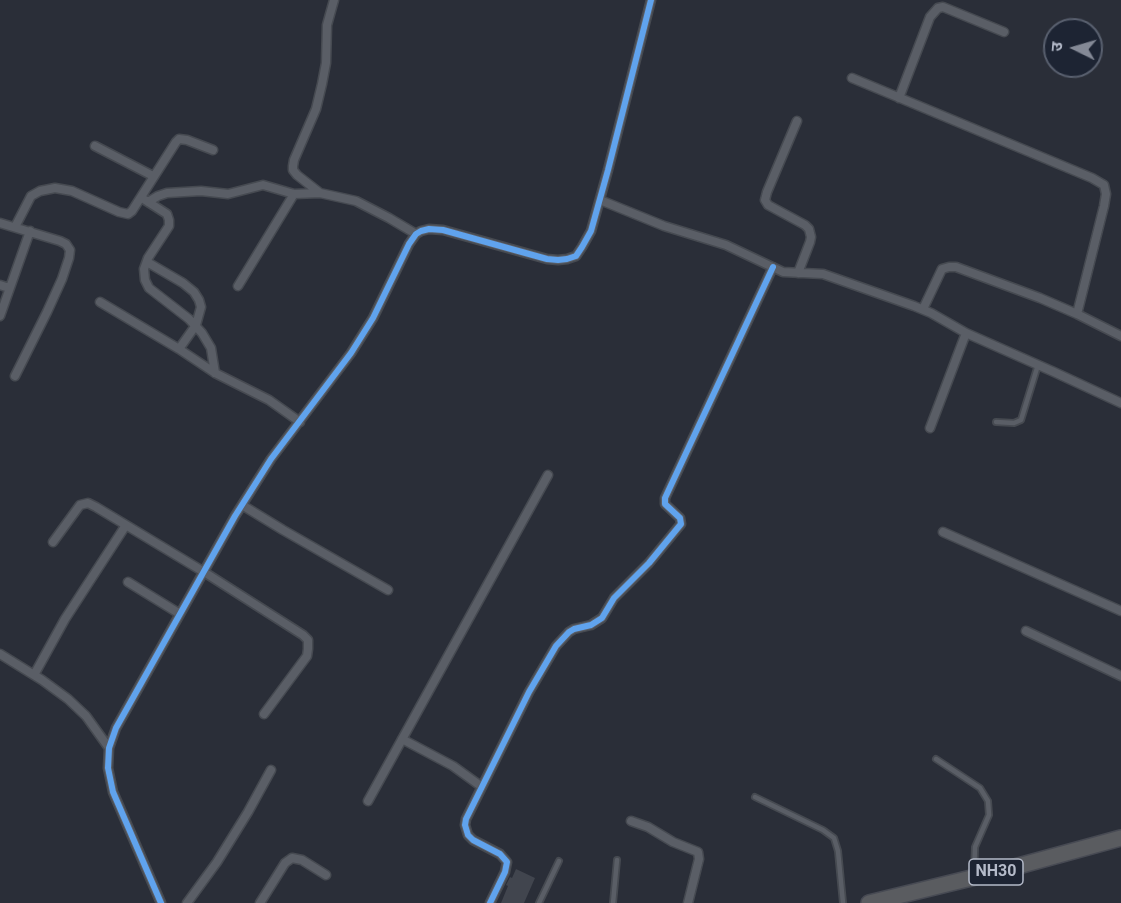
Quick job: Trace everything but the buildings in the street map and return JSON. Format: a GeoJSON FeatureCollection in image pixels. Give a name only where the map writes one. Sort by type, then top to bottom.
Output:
{"type":"FeatureCollection","features":[{"type":"Feature","properties":{"kind":"highway","name":"NH30"},"geometry":{"type":"LineString","coordinates":[[869,903],[1121,838]]}},
{"type":"Feature","properties":{"kind":"street"},"geometry":{"type":"LineString","coordinates":[[320,193],[297,175],[293,166],[316,109],[326,63],[327,26],[334,0]]}},
{"type":"Feature","properties":{"kind":"street"},"geometry":{"type":"LineString","coordinates":[[161,903],[113,792],[108,768],[109,748],[116,728],[242,505],[270,459],[351,353],[373,318],[416,234],[429,229],[443,230],[547,259],[567,259],[576,256],[591,231],[651,0]]}},
{"type":"Feature","properties":{"kind":"street"},"geometry":{"type":"LineString","coordinates":[[900,98],[930,17],[938,8],[943,7],[1004,32]]}},
{"type":"Feature","properties":{"kind":"street"},"geometry":{"type":"LineString","coordinates":[[852,78],[1104,184],[1106,195],[1104,206],[1077,314]]}},
{"type":"Feature","properties":{"kind":"street"},"geometry":{"type":"LineString","coordinates":[[797,121],[766,192],[765,200],[768,205],[809,229],[810,242],[798,273]]}},
{"type":"Feature","properties":{"kind":"street"},"geometry":{"type":"LineString","coordinates":[[145,200],[153,176],[179,139],[213,150]]}},
{"type":"Feature","properties":{"kind":"street"},"geometry":{"type":"LineString","coordinates":[[95,146],[153,176]]}},
{"type":"Feature","properties":{"kind":"street"},"geometry":{"type":"LineString","coordinates":[[15,227],[30,196],[55,188],[72,191],[128,214],[145,200],[167,193],[201,191],[228,194],[257,185],[294,194],[320,193],[356,201],[416,234]]}},
{"type":"Feature","properties":{"kind":"street"},"geometry":{"type":"LineString","coordinates":[[238,286],[294,194]]}},
{"type":"Feature","properties":{"kind":"street"},"geometry":{"type":"LineString","coordinates":[[145,200],[167,214],[169,220],[169,226],[144,269],[145,280],[149,288],[189,319],[202,333],[211,348],[215,373]]}},
{"type":"Feature","properties":{"kind":"street"},"geometry":{"type":"LineString","coordinates":[[600,200],[664,226],[726,245],[783,272],[814,273],[831,277],[923,309],[966,333],[1121,403]]}},
{"type":"Feature","properties":{"kind":"street"},"geometry":{"type":"LineString","coordinates":[[0,223],[66,244],[70,250],[62,279],[15,376]]}},
{"type":"Feature","properties":{"kind":"street"},"geometry":{"type":"LineString","coordinates":[[0,316],[30,231]]}},
{"type":"Feature","properties":{"kind":"street"},"geometry":{"type":"LineString","coordinates":[[147,262],[194,292],[201,307],[196,326],[179,349]]}},
{"type":"Feature","properties":{"kind":"street"},"geometry":{"type":"LineString","coordinates":[[490,903],[506,872],[507,862],[500,854],[468,835],[465,831],[466,819],[529,692],[556,646],[569,632],[591,625],[602,618],[614,598],[649,563],[681,524],[680,518],[666,504],[665,498],[773,267]]}},
{"type":"Feature","properties":{"kind":"street"},"geometry":{"type":"LineString","coordinates":[[923,309],[940,273],[945,267],[956,267],[1077,314],[1121,336]]}},
{"type":"Feature","properties":{"kind":"street"},"geometry":{"type":"LineString","coordinates":[[0,285],[9,288]]}},
{"type":"Feature","properties":{"kind":"street"},"geometry":{"type":"LineString","coordinates":[[100,302],[215,373],[269,400],[300,422]]}},
{"type":"Feature","properties":{"kind":"street"},"geometry":{"type":"LineString","coordinates":[[930,428],[966,333]]}},
{"type":"Feature","properties":{"kind":"street"},"geometry":{"type":"LineString","coordinates":[[368,801],[548,475]]}},
{"type":"Feature","properties":{"kind":"street"},"geometry":{"type":"LineString","coordinates":[[53,542],[80,505],[88,503],[204,572],[303,635],[308,640],[307,656],[264,714]]}},
{"type":"Feature","properties":{"kind":"street"},"geometry":{"type":"LineString","coordinates":[[242,505],[388,590]]}},
{"type":"Feature","properties":{"kind":"street"},"geometry":{"type":"LineString","coordinates":[[34,675],[65,620],[126,525]]}},
{"type":"Feature","properties":{"kind":"street"},"geometry":{"type":"LineString","coordinates":[[943,532],[1121,612]]}},
{"type":"Feature","properties":{"kind":"street"},"geometry":{"type":"LineString","coordinates":[[128,582],[180,614]]}},
{"type":"Feature","properties":{"kind":"street"},"geometry":{"type":"LineString","coordinates":[[1026,631],[1121,676]]}},
{"type":"Feature","properties":{"kind":"street"},"geometry":{"type":"LineString","coordinates":[[0,654],[68,699],[86,716],[109,748]]}},
{"type":"Feature","properties":{"kind":"street"},"geometry":{"type":"LineString","coordinates":[[402,739],[453,766],[482,787]]}},
{"type":"Feature","properties":{"kind":"street"},"geometry":{"type":"LineString","coordinates":[[187,903],[223,852],[271,771]]}},
{"type":"Feature","properties":{"kind":"street"},"geometry":{"type":"LineString","coordinates":[[631,821],[699,852],[688,903]]}},
{"type":"Feature","properties":{"kind":"street"},"geometry":{"type":"LineString","coordinates":[[260,903],[285,863],[292,858],[302,860],[326,875]]}},
{"type":"Feature","properties":{"kind":"lane"},"geometry":{"type":"LineString","coordinates":[[996,422],[1014,423],[1021,420],[1038,365]]}},
{"type":"Feature","properties":{"kind":"lane"},"geometry":{"type":"LineString","coordinates":[[936,759],[980,788],[987,801],[989,815],[975,847],[974,877]]}},
{"type":"Feature","properties":{"kind":"lane"},"geometry":{"type":"LineString","coordinates":[[755,797],[823,830],[834,838],[838,851],[843,903]]}},
{"type":"Feature","properties":{"kind":"lane"},"geometry":{"type":"LineString","coordinates":[[613,903],[617,860]]}},
{"type":"Feature","properties":{"kind":"lane"},"geometry":{"type":"LineString","coordinates":[[539,903],[559,861]]}},
{"type":"Feature","properties":{"kind":"cycle path"},"geometry":{"type":"LineString","coordinates":[[161,903],[113,792],[108,768],[109,748],[116,728],[235,516],[271,459],[351,353],[373,318],[416,234],[429,229],[443,230],[547,259],[558,260],[576,256],[591,231],[651,0]]}},
{"type":"Feature","properties":{"kind":"cycle path"},"geometry":{"type":"LineString","coordinates":[[490,903],[505,872],[507,862],[500,854],[468,835],[466,819],[529,692],[556,646],[569,632],[591,625],[602,618],[614,598],[649,563],[681,524],[680,518],[665,504],[665,498],[773,267]]}}]}
